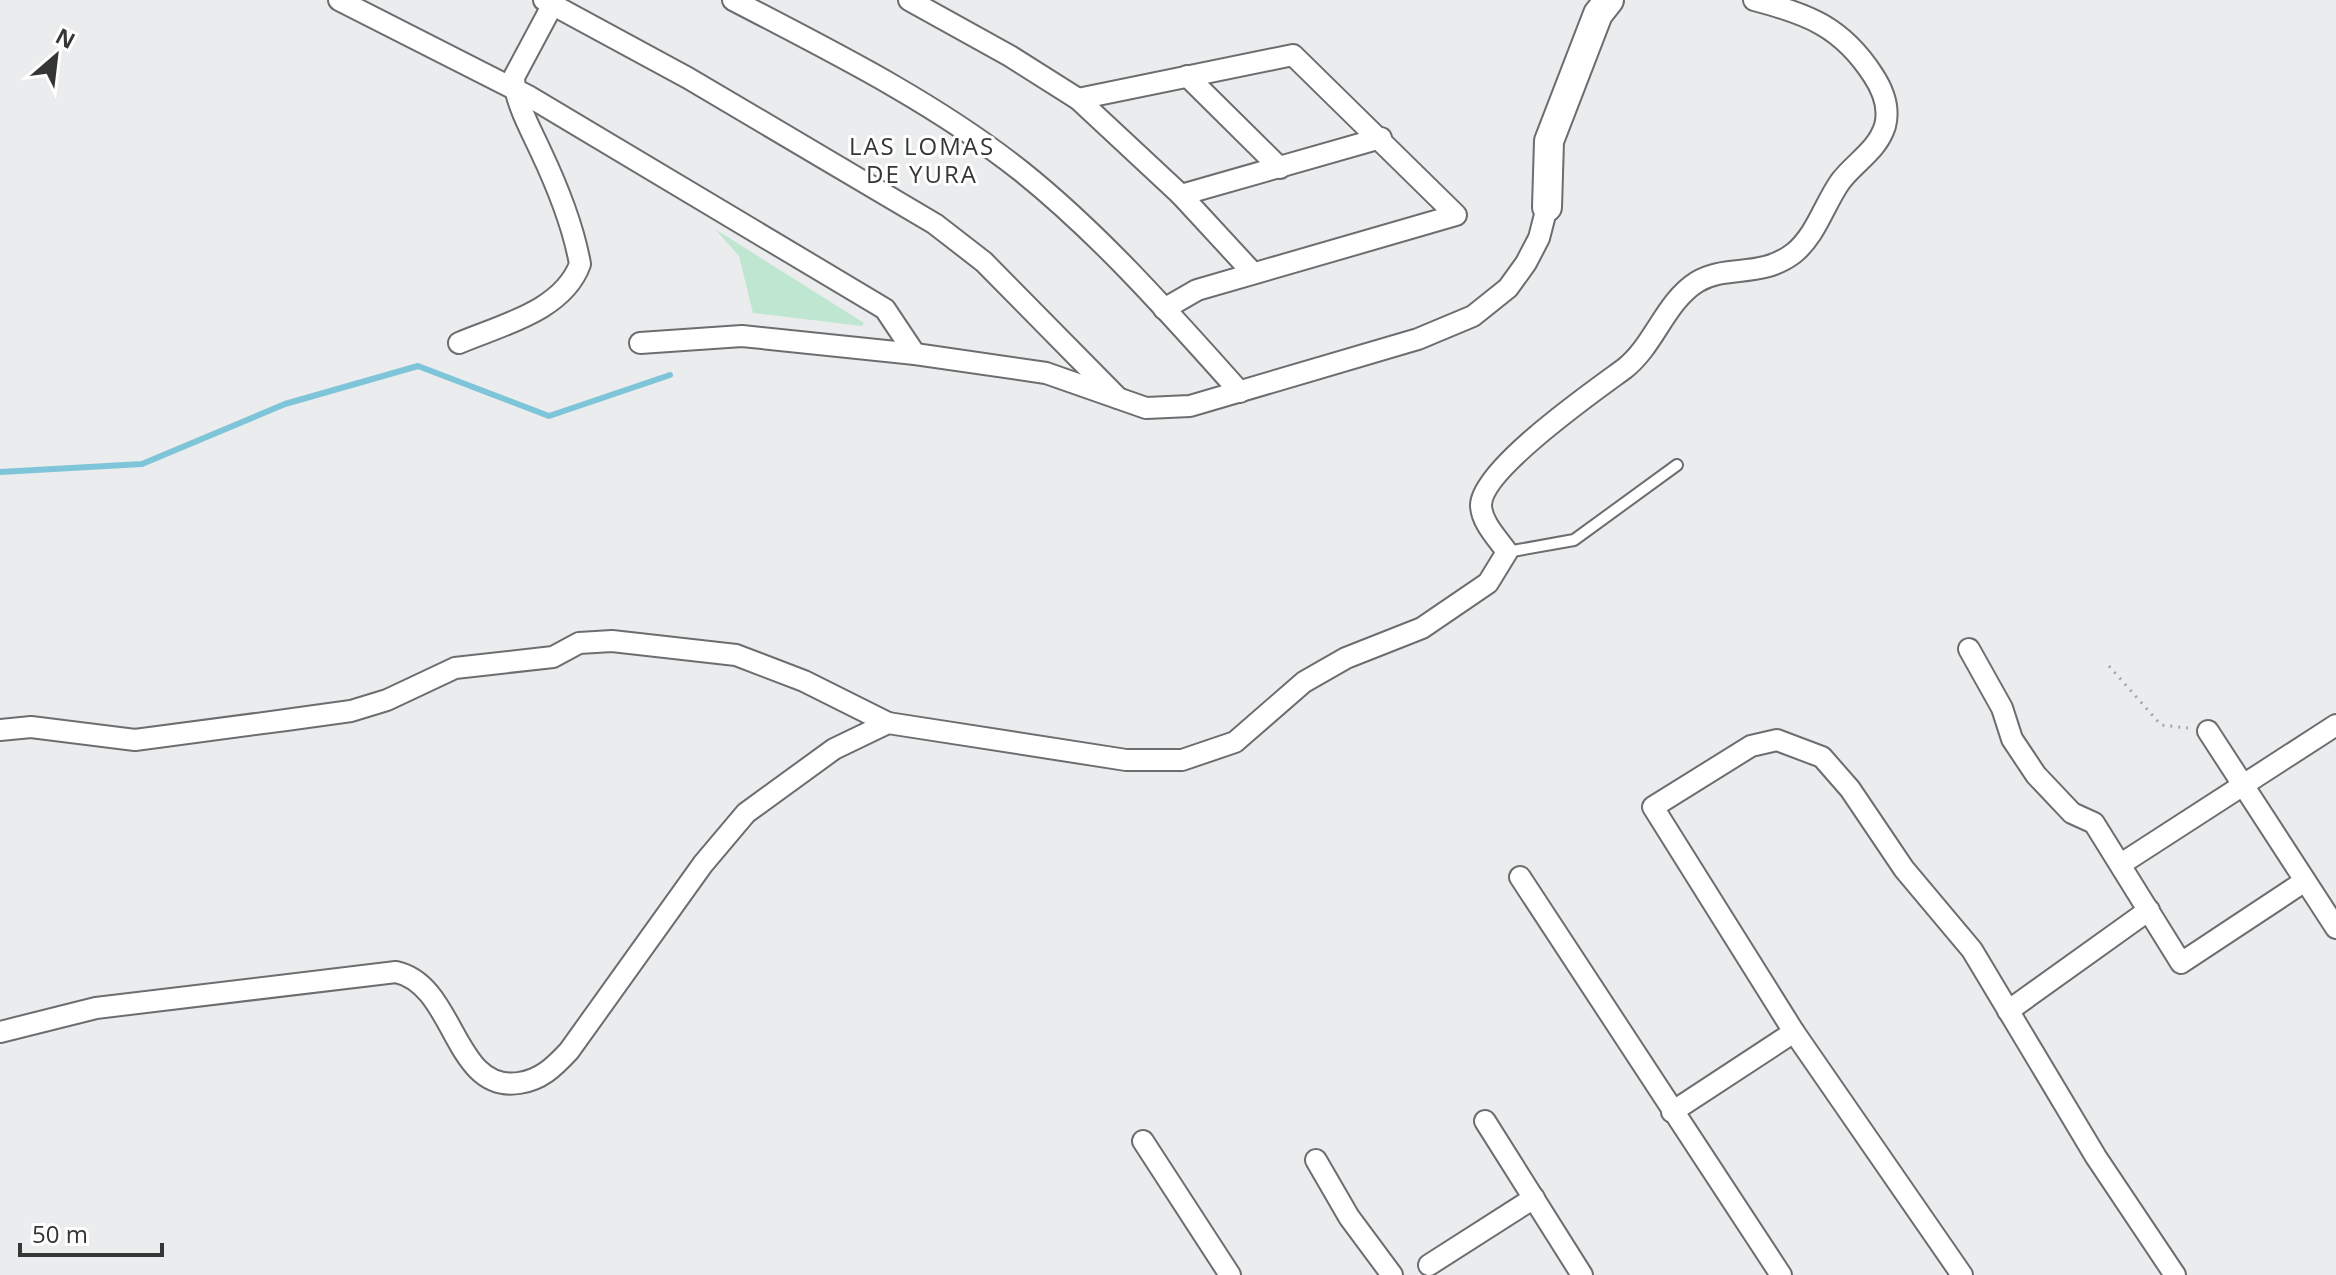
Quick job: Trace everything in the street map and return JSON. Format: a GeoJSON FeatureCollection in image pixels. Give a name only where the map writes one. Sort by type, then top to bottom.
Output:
{"type":"FeatureCollection","features":[{"type":"Feature","properties":{"kind":"street"},"geometry":{"type":"LineString","coordinates":[[339,0],[519,91],[885,309],[915,354]]}},
{"type":"Feature","properties":{"kind":"street"},"geometry":{"type":"LineString","coordinates":[[733,0],[827,50],[995,152],[1056,200],[1164,309],[1240,392]]}},
{"type":"Feature","properties":{"kind":"street"},"geometry":{"type":"LineString","coordinates":[[909,0],[1010,56],[1078,99],[1181,195],[1253,273]]}},
{"type":"Feature","properties":{"kind":"street"},"geometry":{"type":"LineString","coordinates":[[640,343],[742,336],[915,354],[1046,373],[1146,408],[1190,406],[1418,339],[1473,316],[1508,288],[1526,263],[1539,238],[1547,207],[1549,141],[1598,14],[1609,0]]}},
{"type":"Feature","properties":{"kind":"street"},"geometry":{"type":"LineString","coordinates":[[0,730],[31,727],[135,740],[351,711],[387,700],[455,668],[553,657],[579,643],[612,641],[736,655],[804,681],[888,723],[1095,757],[1182,760],[1235,742],[1304,682],[1335,664],[1422,628],[1488,583],[1507,552],[1487,524],[1481,505],[1490,480],[1569,409],[1628,366],[1685,291],[1701,280],[1768,269],[1796,251],[1810,237],[1846,175],[1875,146],[1885,125],[1887,106],[1882,88],[1857,49],[1846,38],[1809,18],[1754,0]]}},
{"type":"Feature","properties":{"kind":"street"},"geometry":{"type":"LineString","coordinates":[[1797,0],[1809,18]]}},
{"type":"Feature","properties":{"kind":"street"},"geometry":{"type":"LineString","coordinates":[[459,343],[543,306],[565,291],[580,264],[562,201],[525,122],[514,77],[548,2],[875,186],[935,224],[984,262],[1122,402]]}},
{"type":"Feature","properties":{"kind":"street"},"geometry":{"type":"LineString","coordinates":[[1078,99],[1293,55],[1381,138],[1456,215],[1197,290],[1164,309]]}},
{"type":"Feature","properties":{"kind":"street"},"geometry":{"type":"LineString","coordinates":[[1187,76],[1280,168]]}},
{"type":"Feature","properties":{"kind":"street"},"geometry":{"type":"LineString","coordinates":[[1181,195],[1381,138]]}},
{"type":"Feature","properties":{"kind":"street"},"geometry":{"type":"LineString","coordinates":[[1969,649],[2002,708],[2012,739],[2036,775],[2072,813],[2094,823],[2181,963],[2305,881]]}},
{"type":"Feature","properties":{"kind":"street"},"geometry":{"type":"LineString","coordinates":[[0,1032],[96,1008],[396,972],[410,975],[421,983],[478,1071],[491,1083],[507,1085],[532,1081],[552,1069],[569,1051],[703,864],[746,813],[834,749],[888,723]]}},
{"type":"Feature","properties":{"kind":"street"},"geometry":{"type":"LineString","coordinates":[[2121,864],[2334,730]]}},
{"type":"Feature","properties":{"kind":"street"},"geometry":{"type":"LineString","coordinates":[[2208,731],[2336,928]]}},
{"type":"Feature","properties":{"kind":"street"},"geometry":{"type":"LineString","coordinates":[[1962,1275],[1794,1032],[1653,807],[1751,746],[1777,740],[1822,757],[1850,789],[1904,869],[1972,950],[2096,1157],[2175,1275]]}},
{"type":"Feature","properties":{"kind":"street"},"geometry":{"type":"LineString","coordinates":[[1520,877],[1781,1275]]}},
{"type":"Feature","properties":{"kind":"street"},"geometry":{"type":"LineString","coordinates":[[2008,1011],[2149,910]]}},
{"type":"Feature","properties":{"kind":"street"},"geometry":{"type":"LineString","coordinates":[[1672,1112],[1794,1032]]}},
{"type":"Feature","properties":{"kind":"street"},"geometry":{"type":"LineString","coordinates":[[1485,1121],[1582,1275]]}},
{"type":"Feature","properties":{"kind":"street"},"geometry":{"type":"LineString","coordinates":[[1143,1141],[1230,1275]]}},
{"type":"Feature","properties":{"kind":"street"},"geometry":{"type":"LineString","coordinates":[[1316,1160],[1349,1217],[1392,1275]]}},
{"type":"Feature","properties":{"kind":"street"},"geometry":{"type":"LineString","coordinates":[[1429,1265],[1534,1198]]}},
{"type":"Feature","properties":{"kind":"lane"},"geometry":{"type":"LineString","coordinates":[[1507,552],[1574,540],[1677,465]]}},
{"type":"Feature","properties":{"kind":"path"},"geometry":{"type":"LineString","coordinates":[[2109,666],[2161,725],[2208,731]]}},
{"type":"Feature","properties":{"kind":"green space"},"geometry":{"type":"Polygon","coordinates":[[[715,229],[864,323],[862,326],[753,313],[739,256],[715,229]]]}},
{"type":"Feature","properties":{"kind":"waterway"},"geometry":{"type":"LineString","coordinates":[[0,472],[142,464],[285,404],[418,366],[549,416],[670,375]]}},
{"type":"Feature","properties":{"kind":"district","name":"LAS LOMAS DE YURA"},"geometry":{"type":"Point","coordinates":[922,159]}}]}
